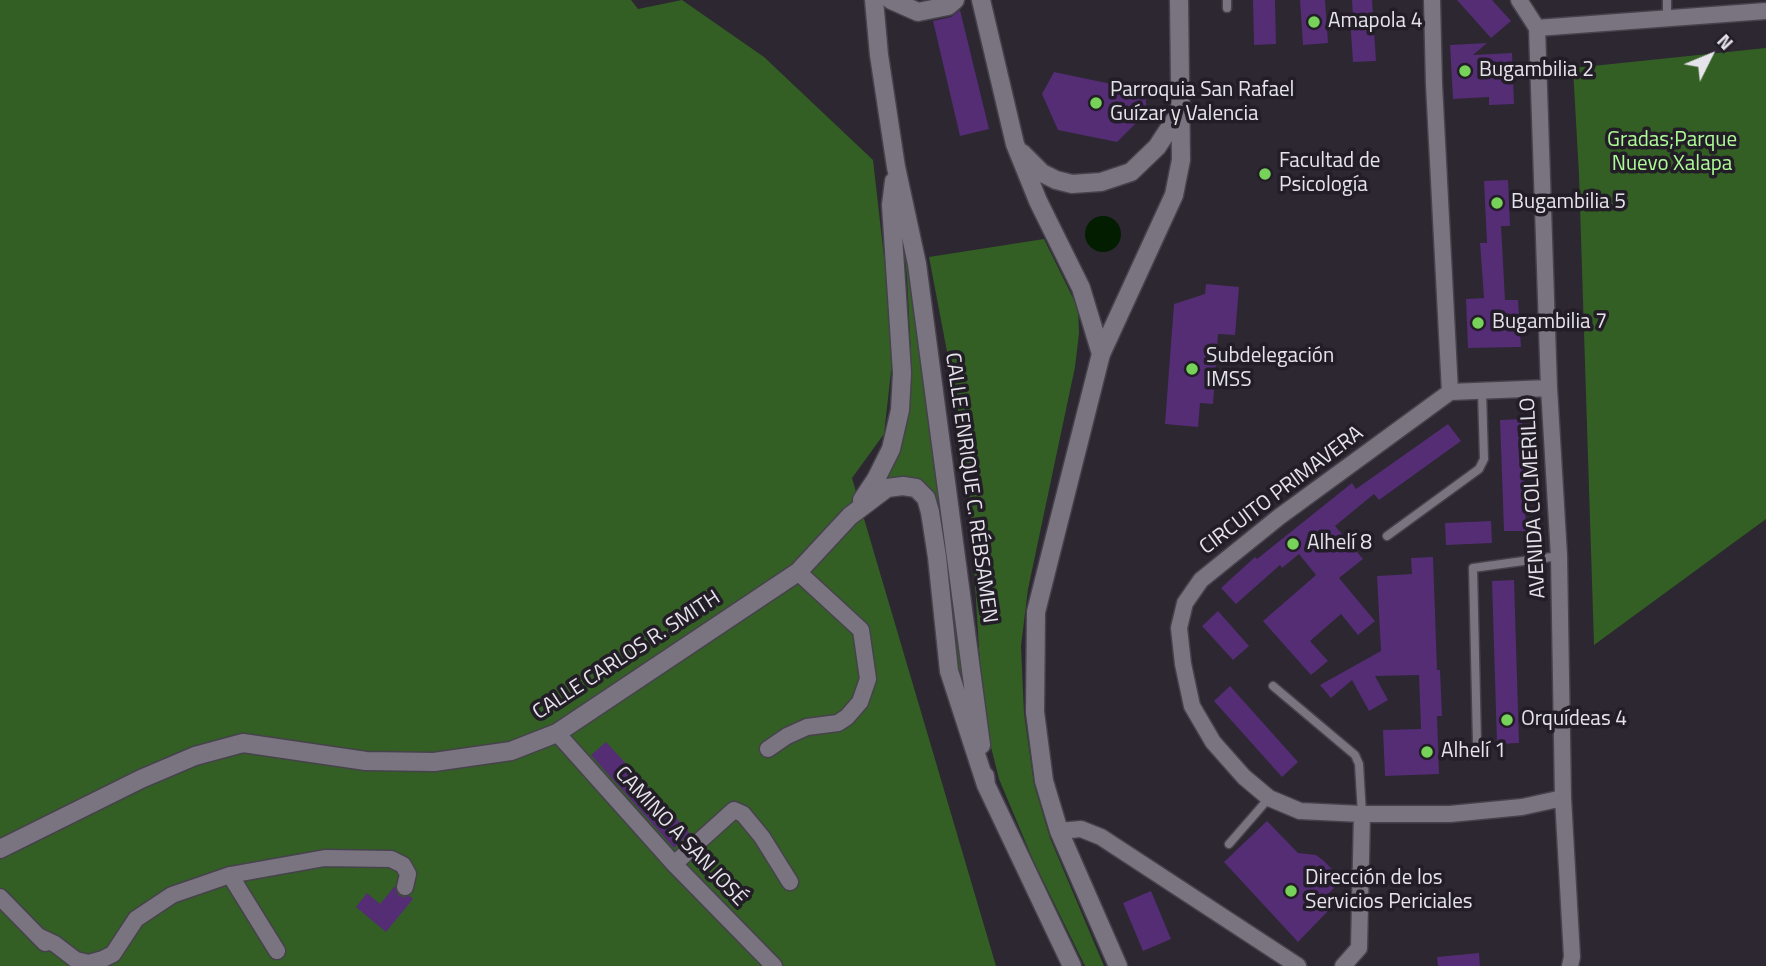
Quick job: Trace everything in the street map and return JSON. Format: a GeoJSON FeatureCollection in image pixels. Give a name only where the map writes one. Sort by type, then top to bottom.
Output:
{"type":"FeatureCollection","features":[{"type":"Feature","properties":{"kind":"street","name":"CALLE ENRIQUE C. RÉBSAMEN"},"geometry":{"type":"LineString","coordinates":[[874,0],[895,167],[917,264],[986,785],[1072,966]]}},
{"type":"Feature","properties":{"kind":"street"},"geometry":{"type":"LineString","coordinates":[[891,0],[918,12],[948,6],[955,0]]}},
{"type":"Feature","properties":{"kind":"street"},"geometry":{"type":"LineString","coordinates":[[981,0],[1004,114],[1014,144],[1038,201],[1081,288],[1101,354]]}},
{"type":"Feature","properties":{"kind":"street"},"geometry":{"type":"LineString","coordinates":[[1118,966],[1059,831],[1044,781],[1035,712],[1036,612],[1101,354],[1174,195],[1181,160],[1179,0]]}},
{"type":"Feature","properties":{"kind":"street"},"geometry":{"type":"LineString","coordinates":[[1432,0],[1433,84],[1450,392],[1549,388]]}},
{"type":"Feature","properties":{"kind":"street"},"geometry":{"type":"LineString","coordinates":[[1519,0],[1537,28],[1766,11]]}},
{"type":"Feature","properties":{"kind":"street","name":"AVENIDA COLMERILLO"},"geometry":{"type":"LineString","coordinates":[[1537,28],[1549,388],[1559,556],[1563,798],[1572,957],[1570,966]]}},
{"type":"Feature","properties":{"kind":"street"},"geometry":{"type":"LineString","coordinates":[[1014,144],[1042,173],[1056,180],[1072,184],[1101,182],[1131,172],[1157,147],[1180,112]]}},
{"type":"Feature","properties":{"kind":"street","name":"CALLE CARLOS R. SMITH"},"geometry":{"type":"LineString","coordinates":[[0,849],[141,779],[195,756],[243,743],[366,761],[435,762],[511,751],[557,733],[798,572],[850,516],[876,479],[891,449],[900,410],[902,373],[891,205],[895,167]]}},
{"type":"Feature","properties":{"kind":"street","name":"CIRCUITO PRIMAVERA"},"geometry":{"type":"LineString","coordinates":[[1450,392],[1225,558],[1200,580],[1185,603],[1179,628],[1192,706],[1213,742],[1244,777],[1269,798],[1300,811],[1450,814],[1522,807],[1563,798]]}},
{"type":"Feature","properties":{"kind":"street","name":"CALLE CARLOS R. SMITH"},"geometry":{"type":"LineString","coordinates":[[850,516],[887,488],[916,488],[926,498],[937,557],[949,671],[986,785]]}},
{"type":"Feature","properties":{"kind":"street"},"geometry":{"type":"LineString","coordinates":[[768,749],[807,727],[838,723],[847,718],[860,702],[868,680],[861,630],[798,572]]}},
{"type":"Feature","properties":{"kind":"street","name":"CAMINO A SAN JOSÉ"},"geometry":{"type":"LineString","coordinates":[[557,733],[674,864],[775,966]]}},
{"type":"Feature","properties":{"kind":"street"},"geometry":{"type":"LineString","coordinates":[[674,864],[734,810],[743,814],[762,837],[790,882]]}},
{"type":"Feature","properties":{"kind":"street"},"geometry":{"type":"LineString","coordinates":[[1343,966],[1359,948],[1362,814]]}},
{"type":"Feature","properties":{"kind":"street"},"geometry":{"type":"LineString","coordinates":[[1059,831],[1081,829],[1101,837],[1298,966]]}},
{"type":"Feature","properties":{"kind":"street"},"geometry":{"type":"LineString","coordinates":[[38,936],[55,944],[76,960],[89,963],[113,954],[136,919],[172,895],[230,875],[325,858],[391,859],[403,864],[408,874],[405,887]]}},
{"type":"Feature","properties":{"kind":"street"},"geometry":{"type":"LineString","coordinates":[[230,875],[277,951]]}},
{"type":"Feature","properties":{"kind":"street"},"geometry":{"type":"LineString","coordinates":[[0,897],[68,966]]}},
{"type":"Feature","properties":{"kind":"lane"},"geometry":{"type":"LineString","coordinates":[[1667,0],[1667,17]]}},
{"type":"Feature","properties":{"kind":"lane"},"geometry":{"type":"LineString","coordinates":[[1387,536],[1479,469],[1484,459],[1482,392]]}},
{"type":"Feature","properties":{"kind":"lane"},"geometry":{"type":"LineString","coordinates":[[1477,742],[1473,568],[1559,556]]}},
{"type":"Feature","properties":{"kind":"lane"},"geometry":{"type":"LineString","coordinates":[[1273,686],[1356,755],[1362,814]]}},
{"type":"Feature","properties":{"kind":"lane"},"geometry":{"type":"LineString","coordinates":[[1229,844],[1269,798]]}},
{"type":"Feature","properties":{"kind":"green space"},"geometry":{"type":"Polygon","coordinates":[[[0,0],[631,0],[638,9],[682,0],[764,57],[873,160],[894,345],[884,434],[852,478],[996,966],[0,966],[0,0]]]}},
{"type":"Feature","properties":{"kind":"green space","name":"Gradas;Parque Nuevo Xalapa"},"geometry":{"type":"Polygon","coordinates":[[[1766,48],[1766,519],[1594,645],[1579,175],[1573,68],[1766,48]]]}},
{"type":"Feature","properties":{"kind":"green space"},"geometry":{"type":"Polygon","coordinates":[[[898,202],[906,239],[976,732],[959,677],[935,497],[927,486],[915,480],[886,478],[907,413],[911,356],[907,277],[898,202]]]}},
{"type":"Feature","properties":{"kind":"green space"},"geometry":{"type":"Polygon","coordinates":[[[1044,239],[1078,308],[1079,333],[1075,367],[1028,589],[1021,646],[1024,713],[1034,784],[1050,838],[1104,966],[1085,966],[1033,860],[999,779],[983,715],[970,501],[957,404],[929,257],[1044,239]]]}},
{"type":"Feature","properties":{"kind":"shaded area"},"geometry":{"type":"Polygon","coordinates":[[[1103,216],[1116,221],[1121,234],[1116,247],[1103,252],[1090,247],[1085,234],[1090,221],[1103,216]]]}},
{"type":"Feature","properties":{"kind":"building"},"geometry":{"type":"Polygon","coordinates":[[[1253,0],[1275,0],[1276,44],[1254,45],[1253,0]]]}},
{"type":"Feature","properties":{"kind":"building","name":"Amapola 4"},"geometry":{"type":"Polygon","coordinates":[[[1300,0],[1325,0],[1328,43],[1303,45],[1300,0]]]}},
{"type":"Feature","properties":{"kind":"building"},"geometry":{"type":"Polygon","coordinates":[[[1352,0],[1372,0],[1376,61],[1353,62],[1350,18],[1353,17],[1352,0]]]}},
{"type":"Feature","properties":{"kind":"building"},"geometry":{"type":"Polygon","coordinates":[[[1457,0],[1492,0],[1511,21],[1491,38],[1457,0]]]}},
{"type":"Feature","properties":{"kind":"building"},"geometry":{"type":"Polygon","coordinates":[[[960,10],[989,129],[960,136],[933,21],[951,17],[960,10]]]}},
{"type":"Feature","properties":{"kind":"building"},"geometry":{"type":"Polygon","coordinates":[[[1487,43],[1473,55],[1512,53],[1514,104],[1489,105],[1489,97],[1453,99],[1450,45],[1487,43]]]}},
{"type":"Feature","properties":{"kind":"building","name":"Parroquia San Rafael Guízar y Valencia"},"geometry":{"type":"Polygon","coordinates":[[[1054,72],[1145,91],[1147,112],[1117,142],[1058,130],[1042,94],[1054,72]]]}},
{"type":"Feature","properties":{"kind":"building"},"geometry":{"type":"Polygon","coordinates":[[[1508,180],[1510,226],[1501,226],[1505,300],[1518,300],[1521,347],[1468,348],[1466,299],[1484,298],[1480,243],[1487,243],[1484,181],[1508,180]]]}},
{"type":"Feature","properties":{"kind":"building","name":"Subdelegación IMSS"},"geometry":{"type":"Polygon","coordinates":[[[1206,284],[1239,287],[1235,335],[1218,334],[1213,404],[1200,403],[1198,427],[1165,424],[1174,304],[1205,294],[1206,284]]]}},
{"type":"Feature","properties":{"kind":"building"},"geometry":{"type":"Polygon","coordinates":[[[1522,419],[1526,531],[1504,531],[1500,420],[1522,419]]]}},
{"type":"Feature","properties":{"kind":"building"},"geometry":{"type":"Polygon","coordinates":[[[1448,424],[1461,441],[1379,500],[1374,494],[1335,526],[1363,559],[1339,578],[1375,621],[1358,635],[1341,614],[1310,641],[1328,661],[1311,675],[1263,621],[1316,575],[1299,554],[1282,568],[1280,565],[1236,604],[1221,588],[1255,557],[1257,559],[1352,483],[1356,489],[1448,424]]]}},
{"type":"Feature","properties":{"kind":"building"},"geometry":{"type":"Polygon","coordinates":[[[1491,521],[1492,543],[1446,545],[1445,523],[1491,521]]]}},
{"type":"Feature","properties":{"kind":"building"},"geometry":{"type":"Polygon","coordinates":[[[1433,557],[1437,670],[1440,670],[1442,716],[1437,716],[1439,774],[1385,776],[1383,730],[1421,729],[1419,675],[1375,676],[1388,700],[1369,711],[1352,680],[1331,698],[1320,685],[1381,651],[1377,576],[1412,574],[1411,558],[1433,557]]]}},
{"type":"Feature","properties":{"kind":"building"},"geometry":{"type":"Polygon","coordinates":[[[1514,580],[1519,743],[1497,744],[1492,581],[1514,580]]]}},
{"type":"Feature","properties":{"kind":"building"},"geometry":{"type":"Polygon","coordinates":[[[1218,611],[1249,646],[1233,660],[1202,626],[1218,611]]]}},
{"type":"Feature","properties":{"kind":"building"},"geometry":{"type":"Polygon","coordinates":[[[1230,686],[1298,762],[1282,777],[1214,701],[1230,686]]]}},
{"type":"Feature","properties":{"kind":"building"},"geometry":{"type":"Polygon","coordinates":[[[606,742],[690,833],[674,848],[591,755],[606,742]]]}},
{"type":"Feature","properties":{"kind":"building","name":"Dirección de los Servicios Periciales"},"geometry":{"type":"Polygon","coordinates":[[[1267,821],[1298,853],[1316,855],[1342,880],[1320,902],[1328,911],[1298,942],[1224,862],[1267,821]]]}},
{"type":"Feature","properties":{"kind":"building"},"geometry":{"type":"Polygon","coordinates":[[[395,886],[398,895],[410,896],[413,899],[386,932],[356,907],[367,893],[380,904],[395,886]]]}},
{"type":"Feature","properties":{"kind":"building"},"geometry":{"type":"Polygon","coordinates":[[[1151,891],[1171,939],[1143,951],[1123,903],[1151,891]]]}},
{"type":"Feature","properties":{"kind":"building"},"geometry":{"type":"Polygon","coordinates":[[[1479,953],[1480,966],[1438,966],[1437,957],[1479,953]]]}},
{"type":"Feature","properties":{"kind":"place","name":"Amapola 4"},"geometry":{"type":"Point","coordinates":[1314,22]}},
{"type":"Feature","properties":{"kind":"place","name":"Bugambilia 2"},"geometry":{"type":"Point","coordinates":[1465,71]}},
{"type":"Feature","properties":{"kind":"place","name":"Parroquia San Rafael Guízar y Valencia"},"geometry":{"type":"Point","coordinates":[1096,103]}},
{"type":"Feature","properties":{"kind":"place","name":"Facultad de Psicología"},"geometry":{"type":"Point","coordinates":[1265,174]}},
{"type":"Feature","properties":{"kind":"place","name":"Bugambilia 5"},"geometry":{"type":"Point","coordinates":[1497,203]}},
{"type":"Feature","properties":{"kind":"place","name":"Bugambilia 7"},"geometry":{"type":"Point","coordinates":[1478,323]}},
{"type":"Feature","properties":{"kind":"place","name":"Subdelegación IMSS"},"geometry":{"type":"Point","coordinates":[1192,369]}},
{"type":"Feature","properties":{"kind":"place","name":"Alhelí 8"},"geometry":{"type":"Point","coordinates":[1293,544]}},
{"type":"Feature","properties":{"kind":"place","name":"Orquídeas 4"},"geometry":{"type":"Point","coordinates":[1507,720]}},
{"type":"Feature","properties":{"kind":"place","name":"Alhelí 1"},"geometry":{"type":"Point","coordinates":[1427,752]}},
{"type":"Feature","properties":{"kind":"place","name":"Dirección de los Servicios Periciales"},"geometry":{"type":"Point","coordinates":[1291,891]}}]}
